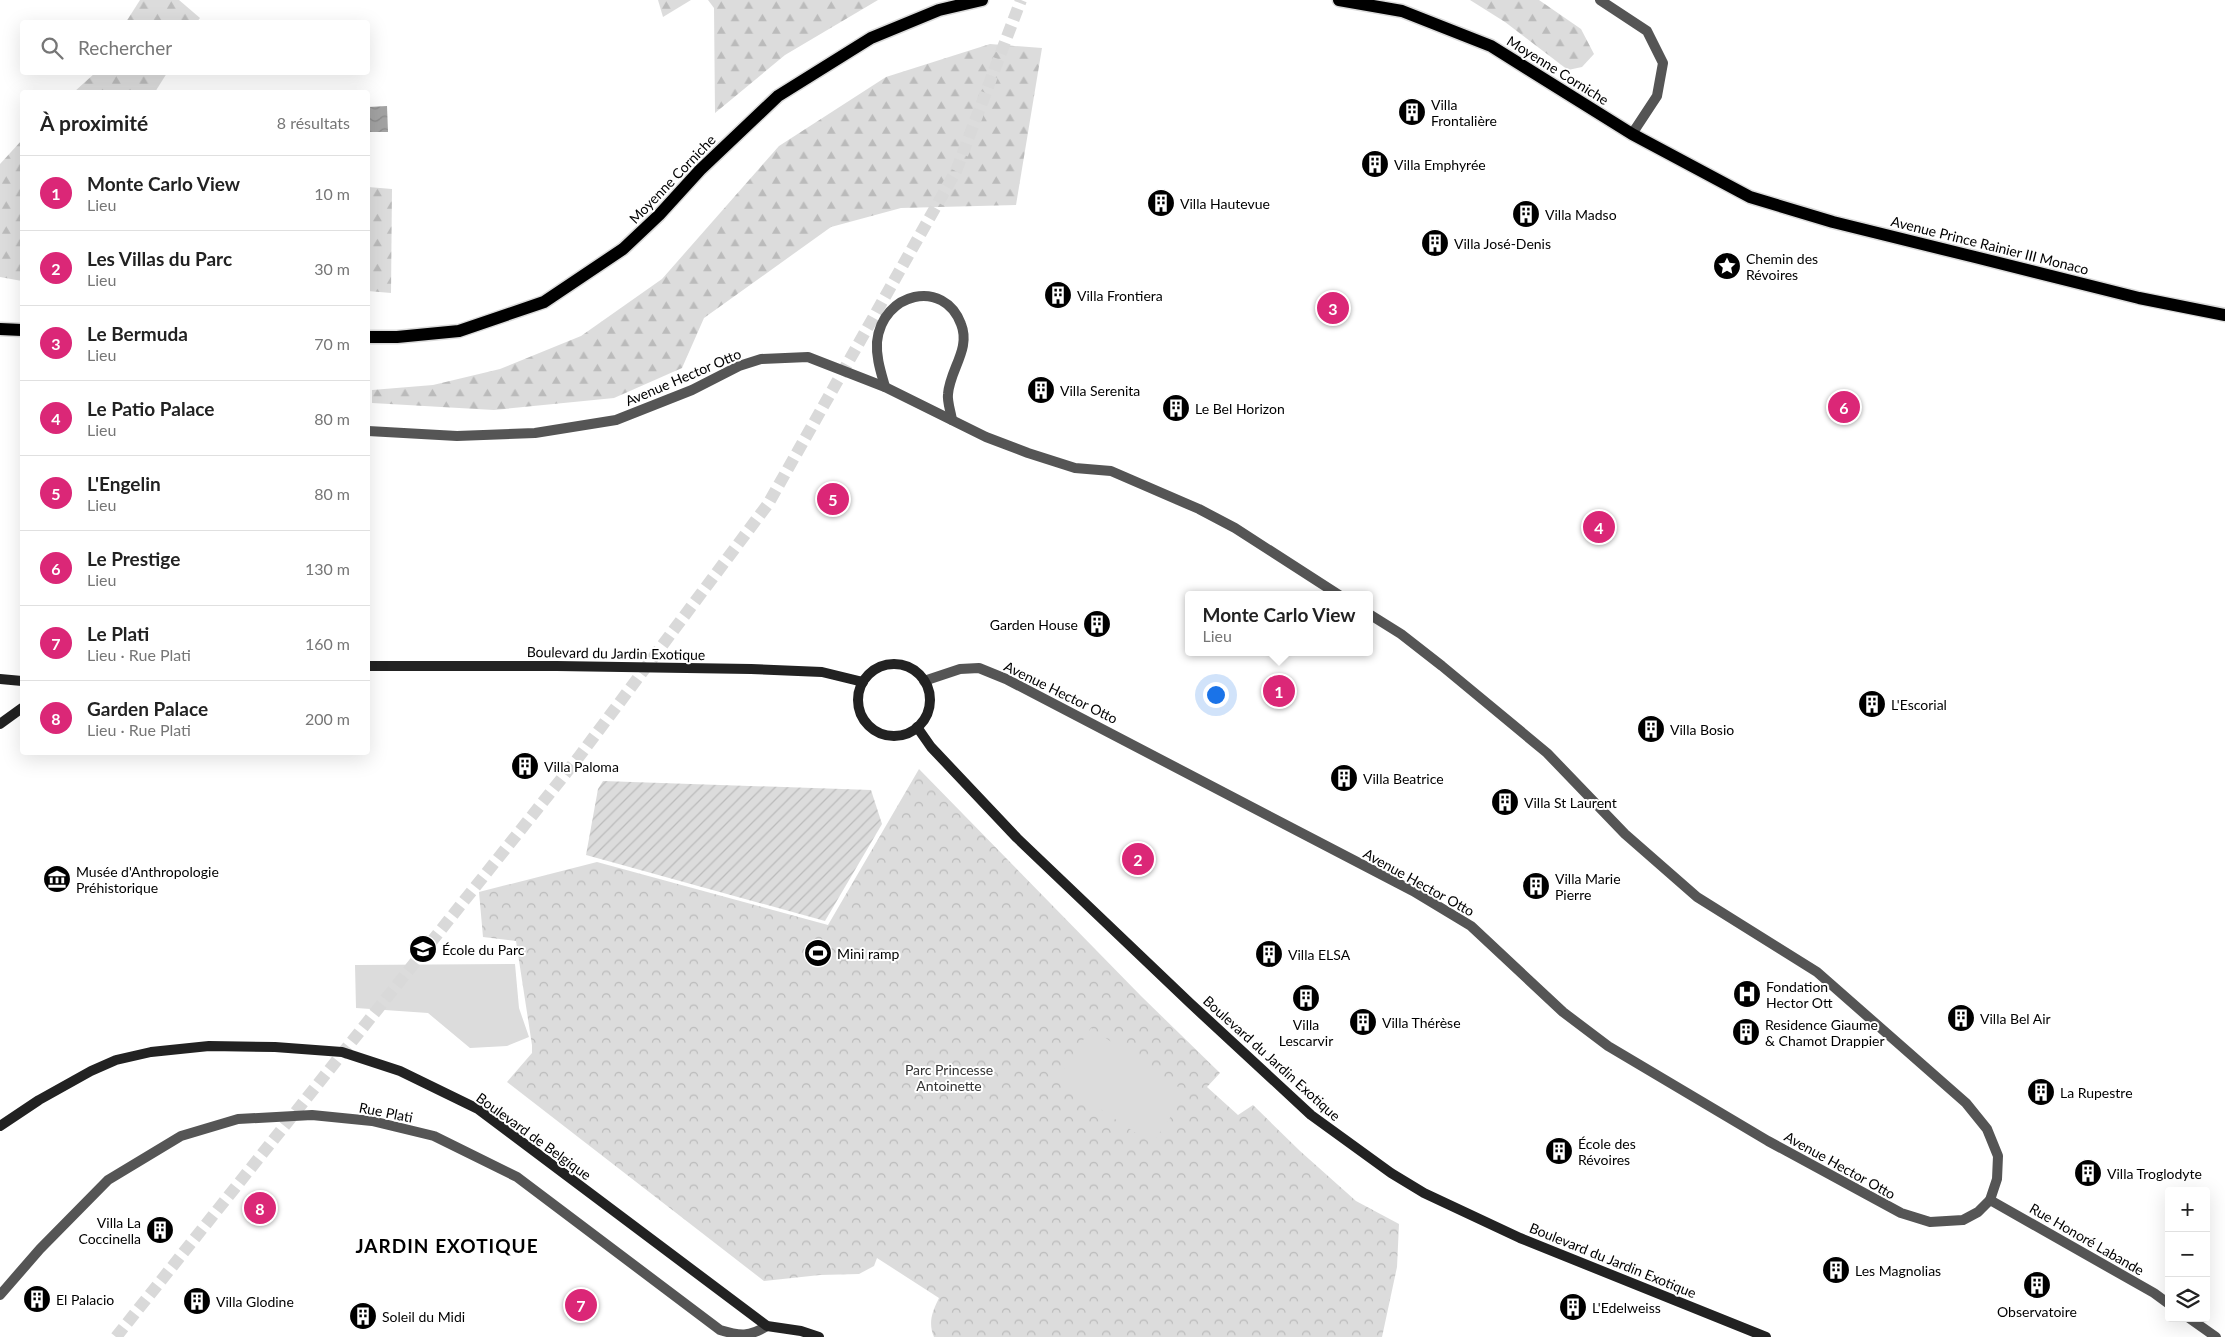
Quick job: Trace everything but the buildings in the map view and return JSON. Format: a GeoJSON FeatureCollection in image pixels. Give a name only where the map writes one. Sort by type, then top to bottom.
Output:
{"type":"FeatureCollection","features":[{"type":"Feature","properties":{"kind":"main road","name":"Moyenne Corniche"},"geometry":{"type":"LineString","coordinates":[[370,337],[397,337],[459,330],[544,302],[623,249],[659,215],[700,170],[778,96],[870,38],[939,10],[982,0]]}},
{"type":"Feature","properties":{"kind":"main road","name":"Moyenne Corniche"},"geometry":{"type":"LineString","coordinates":[[1338,0],[1402,11],[1491,46],[1632,134],[1750,197]]}},
{"type":"Feature","properties":{"kind":"main road","name":"Avenue Prince Rainier III Monaco"},"geometry":{"type":"LineString","coordinates":[[1750,197],[1833,222],[2033,272],[2139,298],[2225,315]]}},
{"type":"Feature","properties":{"kind":"main road"},"geometry":{"type":"LineString","coordinates":[[0,329],[20,330]]}},
{"type":"Feature","properties":{"kind":"main road"},"geometry":{"type":"LineString","coordinates":[[898,664],[909,667],[918,673],[924,681],[929,690],[928,710],[917,727],[909,733],[889,735],[880,733],[862,717],[859,706],[859,693],[863,682],[878,668],[898,664]]}},
{"type":"Feature","properties":{"kind":"main road","name":"Boulevard du Jardin Exotique"},"geometry":{"type":"LineString","coordinates":[[370,666],[751,669],[822,672],[863,682]]}},
{"type":"Feature","properties":{"kind":"main road"},"geometry":{"type":"LineString","coordinates":[[0,679],[20,681]]}},
{"type":"Feature","properties":{"kind":"main road"},"geometry":{"type":"LineString","coordinates":[[0,724],[20,709]]}},
{"type":"Feature","properties":{"kind":"main road","name":"Boulevard du Jardin Exotique"},"geometry":{"type":"LineString","coordinates":[[917,727],[931,747],[1017,838],[1190,1004],[1311,1114],[1391,1173],[1424,1193],[1520,1238],[1766,1337]]}},
{"type":"Feature","properties":{"kind":"main road","name":"Boulevard de Belgique"},"geometry":{"type":"LineString","coordinates":[[0,1126],[39,1100],[91,1071],[116,1060],[151,1052],[209,1046],[275,1047],[342,1052],[400,1071],[478,1110],[767,1326],[801,1331],[819,1337]]}},
{"type":"Feature","properties":{"kind":"main road"},"geometry":{"type":"LineString","coordinates":[[767,1326],[770,1337]]}},
{"type":"Feature","properties":{"kind":"street"},"geometry":{"type":"LineString","coordinates":[[1600,0],[1647,31],[1664,63],[1657,96],[1632,134]]}},
{"type":"Feature","properties":{"kind":"street"},"geometry":{"type":"LineString","coordinates":[[885,387],[877,360],[877,340],[891,309],[901,301],[914,297],[934,298],[954,308],[962,325],[965,341],[948,395],[952,420]]}},
{"type":"Feature","properties":{"kind":"street","name":"Avenue Hector Otto"},"geometry":{"type":"LineString","coordinates":[[370,431],[457,436],[535,433],[616,420],[692,390],[739,366],[761,359],[784,357],[808,358],[885,387],[986,437],[1075,468],[1111,471],[1199,509],[1235,528],[1333,591]]}},
{"type":"Feature","properties":{"kind":"street"},"geometry":{"type":"LineString","coordinates":[[1373,616],[1401,634],[1442,666],[1547,753],[1625,834],[1696,897],[1817,972],[1966,1103],[1986,1128],[1998,1156],[1997,1179],[1990,1200]]}},
{"type":"Feature","properties":{"kind":"street","name":"Avenue Hector Otto"},"geometry":{"type":"LineString","coordinates":[[924,681],[960,669],[979,668],[1006,679],[1413,891],[1471,926],[1563,1012],[1608,1046],[1768,1141],[1900,1213],[1930,1222],[1963,1220],[1978,1212],[1990,1200]]}},
{"type":"Feature","properties":{"kind":"street","name":"Rue Plati"},"geometry":{"type":"LineString","coordinates":[[0,1295],[40,1249],[108,1180],[181,1136],[238,1119],[312,1115],[372,1121],[434,1136],[517,1177],[720,1330],[738,1335],[755,1334],[767,1326]]}},
{"type":"Feature","properties":{"kind":"street","name":"Rue Honoré Labande"},"geometry":{"type":"LineString","coordinates":[[1990,1200],[2146,1288],[2165,1301]]}},
{"type":"Feature","properties":{"kind":"street"},"geometry":{"type":"LineString","coordinates":[[2195,1322],[2216,1337]]}},
{"type":"Feature","properties":{"kind":"green space"},"geometry":{"type":"Polygon","coordinates":[[[140,0],[179,0],[200,18],[198,20],[127,20],[140,0]]]}},
{"type":"Feature","properties":{"kind":"green space"},"geometry":{"type":"Polygon","coordinates":[[[658,0],[691,0],[663,17],[658,0]]]}},
{"type":"Feature","properties":{"kind":"green space"},"geometry":{"type":"Polygon","coordinates":[[[708,0],[878,0],[785,55],[715,113],[714,8],[708,0]]]}},
{"type":"Feature","properties":{"kind":"green space"},"geometry":{"type":"Polygon","coordinates":[[[1470,0],[1539,0],[1581,29],[1594,54],[1582,67],[1568,70],[1505,22],[1470,0]]]}},
{"type":"Feature","properties":{"kind":"green space"},"geometry":{"type":"Polygon","coordinates":[[[990,44],[1042,48],[1016,205],[901,208],[831,227],[704,318],[682,368],[614,398],[494,410],[372,403],[372,390],[433,385],[500,369],[581,336],[662,279],[779,146],[886,77],[990,44]]]}},
{"type":"Feature","properties":{"kind":"green space"},"geometry":{"type":"Polygon","coordinates":[[[93,75],[166,75],[156,90],[76,90],[93,75]]]}},
{"type":"Feature","properties":{"kind":"green space"},"geometry":{"type":"Polygon","coordinates":[[[20,142],[20,281],[0,277],[0,164],[20,142]]]}},
{"type":"Feature","properties":{"kind":"green space"},"geometry":{"type":"Polygon","coordinates":[[[370,187],[392,189],[391,293],[370,291],[370,187]]]}},
{"type":"Feature","properties":{"kind":"green space","name":"Parc Princesse Antoinette"},"geometry":{"type":"Polygon","coordinates":[[[919,769],[1141,996],[1220,1073],[1207,1087],[1238,1115],[1253,1105],[1300,1151],[1356,1201],[1399,1224],[1397,1267],[1382,1337],[934,1337],[931,1327],[932,1318],[939,1298],[877,1258],[874,1266],[859,1274],[820,1275],[764,1281],[507,1082],[532,1053],[532,1045],[516,941],[483,937],[479,892],[597,862],[828,925],[919,769]]]}},
{"type":"Feature","properties":{"kind":"green space"},"geometry":{"type":"Polygon","coordinates":[[[603,781],[871,790],[882,824],[825,921],[586,855],[598,789],[603,781]]]}},
{"type":"Feature","properties":{"kind":"green space"},"geometry":{"type":"Polygon","coordinates":[[[515,964],[519,1008],[529,1037],[507,1046],[470,1048],[428,1013],[356,1008],[355,965],[515,964]]]}},
{"type":"Feature","properties":{"kind":"green space"},"geometry":{"type":"Polygon","coordinates":[[[1091,1028],[1187,1093],[1152,1144],[1057,1080],[1091,1028]]]}},
{"type":"Feature","properties":{"kind":"water"},"geometry":{"type":"Polygon","coordinates":[[[387,106],[388,132],[370,132],[370,107],[387,106]]]}},
{"type":"Feature","properties":{"kind":"tunnel"},"geometry":{"type":"LineString","coordinates":[[116,1337],[578,758],[768,504],[956,171],[1021,0]]}},
{"type":"Feature","properties":{"kind":"place","name":"Villa Frontalière"},"geometry":{"type":"Point","coordinates":[1412,112]}},
{"type":"Feature","properties":{"kind":"place","name":"Villa Emphyrée"},"geometry":{"type":"Point","coordinates":[1375,164]}},
{"type":"Feature","properties":{"kind":"place","name":"Villa Hautevue"},"geometry":{"type":"Point","coordinates":[1161,203]}},
{"type":"Feature","properties":{"kind":"place","name":"Villa Madso"},"geometry":{"type":"Point","coordinates":[1526,214]}},
{"type":"Feature","properties":{"kind":"place","name":"Villa José-Denis"},"geometry":{"type":"Point","coordinates":[1435,243]}},
{"type":"Feature","properties":{"kind":"place","name":"Chemin des Révoires"},"geometry":{"type":"Point","coordinates":[1727,266]}},
{"type":"Feature","properties":{"kind":"place","name":"Villa Frontiera"},"geometry":{"type":"Point","coordinates":[1058,295]}},
{"type":"Feature","properties":{"kind":"place","name":"Le Bermuda"},"geometry":{"type":"Point","coordinates":[1333,308]}},
{"type":"Feature","properties":{"kind":"place","name":"Villa Serenita"},"geometry":{"type":"Point","coordinates":[1041,390]}},
{"type":"Feature","properties":{"kind":"place","name":"Le Prestige"},"geometry":{"type":"Point","coordinates":[1844,407]}},
{"type":"Feature","properties":{"kind":"place","name":"Le Bel Horizon"},"geometry":{"type":"Point","coordinates":[1176,408]}},
{"type":"Feature","properties":{"kind":"place","name":"L'Engelin"},"geometry":{"type":"Point","coordinates":[833,499]}},
{"type":"Feature","properties":{"kind":"place","name":"Le Patio Palace"},"geometry":{"type":"Point","coordinates":[1599,527]}},
{"type":"Feature","properties":{"kind":"place","name":"Garden House"},"geometry":{"type":"Point","coordinates":[1097,624]}},
{"type":"Feature","properties":{"kind":"place","name":"Monte Carlo View"},"geometry":{"type":"Point","coordinates":[1279,691]}},
{"type":"Feature","properties":{"kind":"place","name":"L'Escorial"},"geometry":{"type":"Point","coordinates":[1872,704]}},
{"type":"Feature","properties":{"kind":"place","name":"Villa Bosio"},"geometry":{"type":"Point","coordinates":[1651,729]}},
{"type":"Feature","properties":{"kind":"place","name":"Villa Paloma"},"geometry":{"type":"Point","coordinates":[525,766]}},
{"type":"Feature","properties":{"kind":"place","name":"Villa Beatrice"},"geometry":{"type":"Point","coordinates":[1344,778]}},
{"type":"Feature","properties":{"kind":"place","name":"Villa St Laurent"},"geometry":{"type":"Point","coordinates":[1505,802]}},
{"type":"Feature","properties":{"kind":"place","name":"Les Villas du Parc"},"geometry":{"type":"Point","coordinates":[1138,859]}},
{"type":"Feature","properties":{"kind":"place","name":"Musée d'Anthropologie Préhistorique"},"geometry":{"type":"Point","coordinates":[57,879]}},
{"type":"Feature","properties":{"kind":"place","name":"Villa Marie Pierre"},"geometry":{"type":"Point","coordinates":[1536,886]}},
{"type":"Feature","properties":{"kind":"place","name":"École du Parc"},"geometry":{"type":"Point","coordinates":[423,949]}},
{"type":"Feature","properties":{"kind":"place","name":"Mini ramp"},"geometry":{"type":"Point","coordinates":[818,953]}},
{"type":"Feature","properties":{"kind":"place","name":"Villa ELSA"},"geometry":{"type":"Point","coordinates":[1269,954]}},
{"type":"Feature","properties":{"kind":"place","name":"Fondation Hector Ott"},"geometry":{"type":"Point","coordinates":[1747,994]}},
{"type":"Feature","properties":{"kind":"place","name":"Villa Lescarvir"},"geometry":{"type":"Point","coordinates":[1306,998]}},
{"type":"Feature","properties":{"kind":"place","name":"Villa Bel Air"},"geometry":{"type":"Point","coordinates":[1961,1018]}},
{"type":"Feature","properties":{"kind":"place","name":"Villa Thérèse"},"geometry":{"type":"Point","coordinates":[1363,1022]}},
{"type":"Feature","properties":{"kind":"place","name":"Residence Giaume & Chamot Drappier"},"geometry":{"type":"Point","coordinates":[1746,1032]}},
{"type":"Feature","properties":{"kind":"place","name":"La Rupestre"},"geometry":{"type":"Point","coordinates":[2041,1092]}},
{"type":"Feature","properties":{"kind":"place","name":"École des Révoires"},"geometry":{"type":"Point","coordinates":[1559,1151]}},
{"type":"Feature","properties":{"kind":"place","name":"Villa Troglodyte"},"geometry":{"type":"Point","coordinates":[2088,1173]}},
{"type":"Feature","properties":{"kind":"place","name":"Garden Palace"},"geometry":{"type":"Point","coordinates":[260,1208]}},
{"type":"Feature","properties":{"kind":"place","name":"Villa La Coccinella"},"geometry":{"type":"Point","coordinates":[160,1230]}},
{"type":"Feature","properties":{"kind":"place","name":"Les Magnolias"},"geometry":{"type":"Point","coordinates":[1836,1270]}},
{"type":"Feature","properties":{"kind":"place","name":"Observatoire"},"geometry":{"type":"Point","coordinates":[2037,1285]}},
{"type":"Feature","properties":{"kind":"place","name":"El Palacio"},"geometry":{"type":"Point","coordinates":[37,1299]}},
{"type":"Feature","properties":{"kind":"place","name":"Villa Glodine"},"geometry":{"type":"Point","coordinates":[197,1301]}},
{"type":"Feature","properties":{"kind":"place","name":"Le Plati"},"geometry":{"type":"Point","coordinates":[581,1305]}},
{"type":"Feature","properties":{"kind":"place","name":"L'Edelweiss"},"geometry":{"type":"Point","coordinates":[1573,1307]}},
{"type":"Feature","properties":{"kind":"place","name":"Soleil du Midi"},"geometry":{"type":"Point","coordinates":[363,1316]}},
{"type":"Feature","properties":{"kind":"district","name":"JARDIN EXOTIQUE"},"geometry":{"type":"Point","coordinates":[447,1245]}}]}
